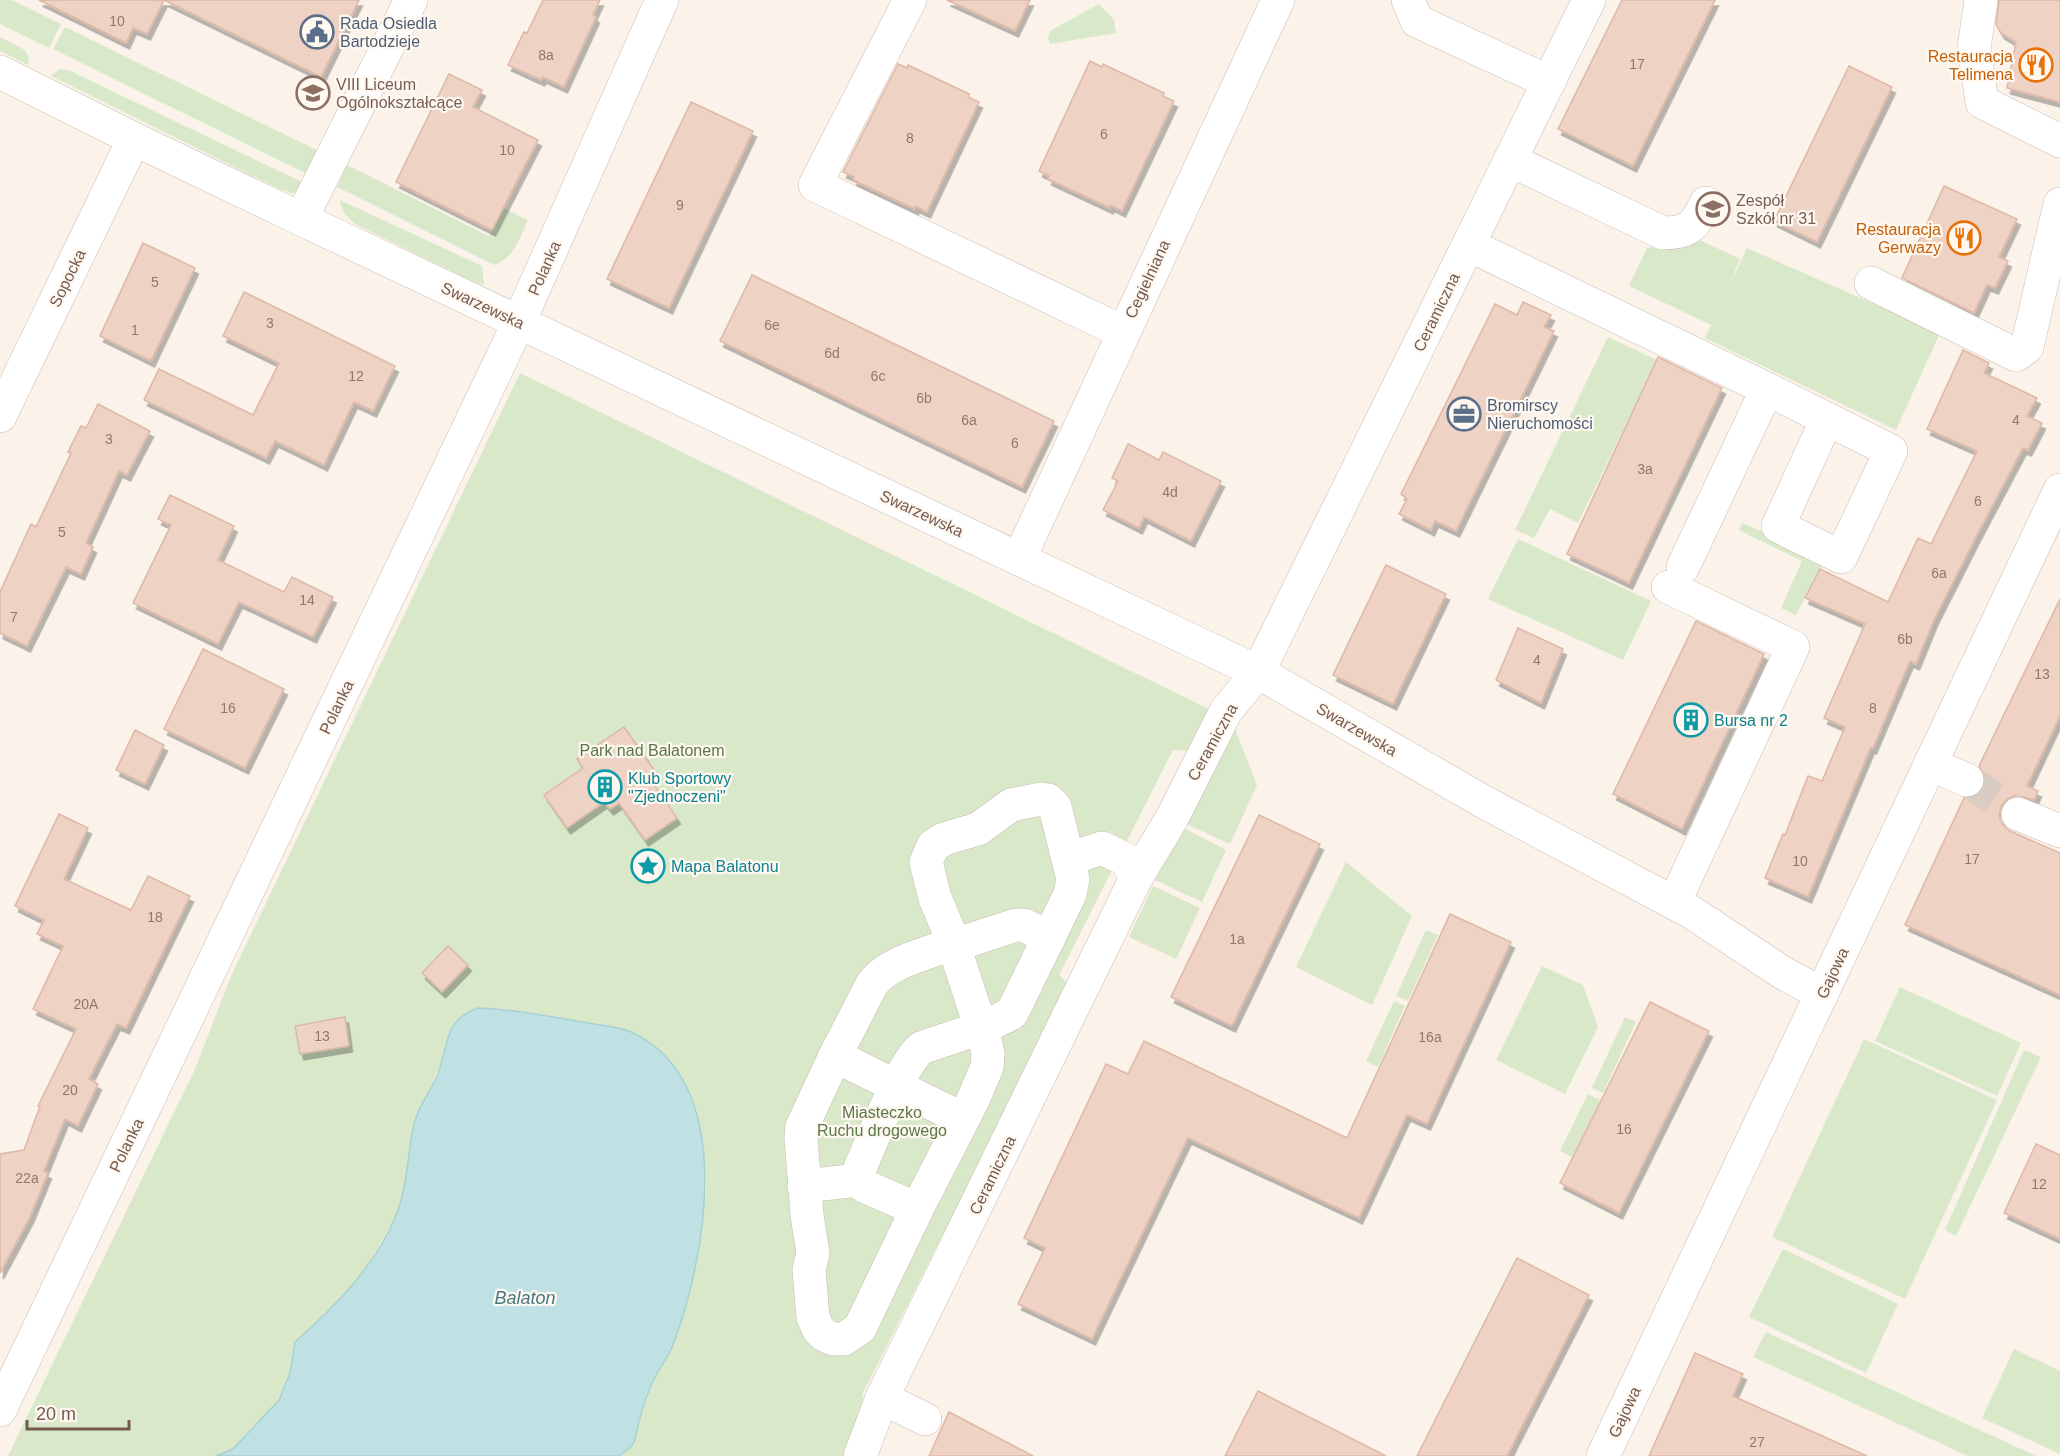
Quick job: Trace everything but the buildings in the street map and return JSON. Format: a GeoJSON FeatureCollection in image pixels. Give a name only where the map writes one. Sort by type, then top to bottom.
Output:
{"type":"FeatureCollection","features":[{"type":"Feature","properties":{"kind":"street"},"geometry":{"type":"LineString","coordinates":[[301,219],[411,0]]}},
{"type":"Feature","properties":{"kind":"street","name":"Polanka"},"geometry":{"type":"LineString","coordinates":[[0,1410],[519,322],[662,0]]}},
{"type":"Feature","properties":{"kind":"street"},"geometry":{"type":"LineString","coordinates":[[910,0],[815,185],[1123,332]]}},
{"type":"Feature","properties":{"kind":"street","name":"Cegielniana"},"geometry":{"type":"LineString","coordinates":[[1019,559],[1278,0]]}},
{"type":"Feature","properties":{"kind":"street"},"geometry":{"type":"LineString","coordinates":[[1408,0],[1417,21],[1549,82]]}},
{"type":"Feature","properties":{"kind":"street","name":"Ceramiczna"},"geometry":{"type":"LineString","coordinates":[[860,1456],[882,1398],[1136,878],[1172,818],[1226,711],[1258,672],[1589,0]]}},
{"type":"Feature","properties":{"kind":"street"},"geometry":{"type":"LineString","coordinates":[[1981,0],[1974,48],[1982,102],[2060,141]]}},
{"type":"Feature","properties":{"kind":"street","name":"Swarzewska"},"geometry":{"type":"LineString","coordinates":[[0,72],[134,140],[1258,672],[1484,802],[1691,912],[1784,973],[1822,994]]}},
{"type":"Feature","properties":{"kind":"street","name":"Sopocka"},"geometry":{"type":"LineString","coordinates":[[0,416],[134,140]]}},
{"type":"Feature","properties":{"kind":"street"},"geometry":{"type":"LineString","coordinates":[[1510,160],[1663,233],[1682,233],[1698,221],[1706,203]]}},
{"type":"Feature","properties":{"kind":"street"},"geometry":{"type":"LineString","coordinates":[[1870,283],[2016,355],[2027,347],[2060,204]]}},
{"type":"Feature","properties":{"kind":"street"},"geometry":{"type":"LineString","coordinates":[[1469,245],[1827,419]]}},
{"type":"Feature","properties":{"kind":"street"},"geometry":{"type":"LineString","coordinates":[[1674,903],[1793,647],[1675,577],[1767,390]]}},
{"type":"Feature","properties":{"kind":"street","name":"Gajowa"},"geometry":{"type":"LineString","coordinates":[[1603,1456],[2060,490]]}},
{"type":"Feature","properties":{"kind":"street"},"geometry":{"type":"LineString","coordinates":[[1930,764],[1967,780]]}},
{"type":"Feature","properties":{"kind":"street"},"geometry":{"type":"LineString","coordinates":[[917,1209],[864,1186],[859,1180],[860,1168],[912,1057],[921,1048],[980,1027],[1012,1013],[1049,938],[1070,894],[1073,879],[1055,807],[1048,800],[1041,799],[1011,805],[978,829],[944,839],[933,846],[926,862],[935,898],[952,944],[980,1027],[988,1054],[987,1067],[972,1102],[860,1328],[844,1339],[833,1339],[824,1335],[818,1329],[813,1317],[809,1270],[813,1253],[804,1186],[802,1127],[872,984],[888,968],[952,944],[1016,925],[1024,926],[1049,938]]}},
{"type":"Feature","properties":{"kind":"street"},"geometry":{"type":"LineString","coordinates":[[2018,814],[2060,831]]}},
{"type":"Feature","properties":{"kind":"street"},"geometry":{"type":"LineString","coordinates":[[1068,859],[1101,848],[1127,860],[1136,878]]}},
{"type":"Feature","properties":{"kind":"street"},"geometry":{"type":"LineString","coordinates":[[835,1056],[963,1119]]}},
{"type":"Feature","properties":{"kind":"street"},"geometry":{"type":"LineString","coordinates":[[804,1186],[859,1180]]}},
{"type":"Feature","properties":{"kind":"street"},"geometry":{"type":"LineString","coordinates":[[882,1398],[925,1419]]}},
{"type":"Feature","properties":{"kind":"green space"},"geometry":{"type":"Polygon","coordinates":[[[0,0],[12,0],[61,24],[49,48],[0,24],[0,0]]]}},
{"type":"Feature","properties":{"kind":"green space"},"geometry":{"type":"Polygon","coordinates":[[[1099,4],[1114,20],[1116,33],[1050,44],[1048,38],[1050,31],[1099,4]]]}},
{"type":"Feature","properties":{"kind":"green space"},"geometry":{"type":"Polygon","coordinates":[[[65,27],[335,159],[324,182],[53,49],[65,27]]]}},
{"type":"Feature","properties":{"kind":"green space"},"geometry":{"type":"Polygon","coordinates":[[[0,37],[25,50],[29,58],[28,65],[0,51],[0,37]]]}},
{"type":"Feature","properties":{"kind":"green space"},"geometry":{"type":"Polygon","coordinates":[[[60,69],[68,70],[310,186],[292,193],[279,189],[51,76],[60,69]]]}},
{"type":"Feature","properties":{"kind":"green space"},"geometry":{"type":"Polygon","coordinates":[[[347,165],[489,236],[503,208],[528,220],[511,253],[494,265],[337,187],[347,165]]]}},
{"type":"Feature","properties":{"kind":"green space"},"geometry":{"type":"Polygon","coordinates":[[[340,200],[482,266],[484,285],[359,226],[346,215],[340,200]]]}},
{"type":"Feature","properties":{"kind":"green space"},"geometry":{"type":"Polygon","coordinates":[[[1702,241],[1740,259],[1727,291],[1747,248],[1940,333],[1896,430],[1705,338],[1711,325],[1629,286],[1647,248],[1702,241]]]}},
{"type":"Feature","properties":{"kind":"green space"},"geometry":{"type":"Polygon","coordinates":[[[1608,337],[1657,360],[1578,523],[1550,509],[1534,538],[1515,530],[1608,337]]]}},
{"type":"Feature","properties":{"kind":"green space","name":"Park nad Balatonem"},"geometry":{"type":"Polygon","coordinates":[[[520,373],[1209,709],[1193,751],[1173,750],[1059,975],[1069,984],[863,1393],[860,1456],[619,1456],[633,1444],[656,1376],[671,1349],[693,1274],[701,1234],[706,1189],[703,1141],[692,1100],[675,1069],[630,1031],[506,1009],[478,1008],[466,1012],[415,1120],[405,1187],[395,1218],[362,1275],[319,1321],[295,1341],[290,1373],[279,1400],[233,1449],[216,1456],[8,1456],[195,1069],[231,976],[520,373]]]}},
{"type":"Feature","properties":{"kind":"green space"},"geometry":{"type":"Polygon","coordinates":[[[1742,523],[1825,559],[1796,615],[1781,608],[1802,561],[1739,530],[1742,523]]]}},
{"type":"Feature","properties":{"kind":"green space"},"geometry":{"type":"Polygon","coordinates":[[[1518,539],[1651,601],[1623,660],[1488,599],[1518,539]]]}},
{"type":"Feature","properties":{"kind":"green space"},"geometry":{"type":"Polygon","coordinates":[[[1233,724],[1257,785],[1230,844],[1184,823],[1233,724]]]}},
{"type":"Feature","properties":{"kind":"green space"},"geometry":{"type":"Polygon","coordinates":[[[1182,827],[1226,850],[1202,902],[1155,880],[1182,827]]]}},
{"type":"Feature","properties":{"kind":"green space"},"geometry":{"type":"Polygon","coordinates":[[[1346,862],[1412,916],[1372,1005],[1296,967],[1346,862]]]}},
{"type":"Feature","properties":{"kind":"green space"},"geometry":{"type":"Polygon","coordinates":[[[1153,886],[1200,908],[1176,959],[1129,937],[1153,886]]]}},
{"type":"Feature","properties":{"kind":"green space"},"geometry":{"type":"Polygon","coordinates":[[[1426,930],[1438,935],[1408,1001],[1396,996],[1426,930]]]}},
{"type":"Feature","properties":{"kind":"green space"},"geometry":{"type":"Polygon","coordinates":[[[1542,966],[1583,985],[1598,1027],[1565,1094],[1496,1060],[1542,966]]]}},
{"type":"Feature","properties":{"kind":"green space"},"geometry":{"type":"Polygon","coordinates":[[[1900,987],[2021,1043],[1997,1096],[1875,1041],[1900,987]]]}},
{"type":"Feature","properties":{"kind":"green space"},"geometry":{"type":"Polygon","coordinates":[[[1394,1001],[1405,1006],[1378,1067],[1366,1061],[1394,1001]]]}},
{"type":"Feature","properties":{"kind":"green space"},"geometry":{"type":"Polygon","coordinates":[[[1625,1017],[1636,1022],[1603,1093],[1592,1088],[1625,1017]]]}},
{"type":"Feature","properties":{"kind":"green space"},"geometry":{"type":"Polygon","coordinates":[[[1864,1039],[1997,1100],[1905,1299],[1772,1237],[1864,1039]]]}},
{"type":"Feature","properties":{"kind":"green space"},"geometry":{"type":"Polygon","coordinates":[[[2024,1050],[2041,1057],[1956,1236],[1945,1230],[2024,1050]]]}},
{"type":"Feature","properties":{"kind":"green space"},"geometry":{"type":"Polygon","coordinates":[[[1588,1094],[1600,1100],[1572,1157],[1560,1151],[1588,1094]]]}},
{"type":"Feature","properties":{"kind":"green space"},"geometry":{"type":"Polygon","coordinates":[[[1783,1249],[1898,1304],[1866,1373],[1749,1317],[1783,1249]]]}},
{"type":"Feature","properties":{"kind":"green space"},"geometry":{"type":"Polygon","coordinates":[[[1766,1332],[2036,1456],[1968,1456],[1753,1357],[1766,1332]]]}},
{"type":"Feature","properties":{"kind":"green space"},"geometry":{"type":"Polygon","coordinates":[[[2014,1349],[2060,1371],[2060,1454],[1982,1418],[2014,1349]]]}},
{"type":"Feature","properties":{"kind":"water","name":"Balaton"},"geometry":{"type":"Polygon","coordinates":[[[478,1008],[530,1013],[631,1032],[665,1056],[688,1090],[700,1130],[705,1175],[702,1222],[695,1268],[672,1347],[647,1396],[633,1444],[619,1456],[216,1456],[233,1449],[279,1400],[290,1373],[295,1342],[325,1315],[365,1270],[386,1236],[399,1207],[416,1117],[438,1074],[451,1030],[462,1016],[478,1008]]]}},
{"type":"Feature","properties":{"kind":"tunnel"},"geometry":{"type":"LineString","coordinates":[[1967,780],[2018,814]]}},
{"type":"Feature","properties":{"kind":"place","name":"Rada Osiedla Bartodzieje"},"geometry":{"type":"Point","coordinates":[317,32]}},
{"type":"Feature","properties":{"kind":"place","name":"Restauracja Telimena"},"geometry":{"type":"Point","coordinates":[2036,65]}},
{"type":"Feature","properties":{"kind":"place","name":"VIII Liceum Ogólnokształcące"},"geometry":{"type":"Point","coordinates":[313,93]}},
{"type":"Feature","properties":{"kind":"place","name":"Zespół Szkół nr 31"},"geometry":{"type":"Point","coordinates":[1713,209]}},
{"type":"Feature","properties":{"kind":"place","name":"Restauracja Gerwazy"},"geometry":{"type":"Point","coordinates":[1964,238]}},
{"type":"Feature","properties":{"kind":"place","name":"Bromirscy Nieruchomości"},"geometry":{"type":"Point","coordinates":[1464,414]}},
{"type":"Feature","properties":{"kind":"place","name":"Bursa nr 2"},"geometry":{"type":"Point","coordinates":[1691,720]}},
{"type":"Feature","properties":{"kind":"place","name":"Klub Sportowy \"Zjednoczeni\""},"geometry":{"type":"Point","coordinates":[605,787]}},
{"type":"Feature","properties":{"kind":"place","name":"Mapa Balatonu"},"geometry":{"type":"Point","coordinates":[648,866]}},
{"type":"Feature","properties":{"kind":"park label","name":"Miasteczko Ruchu drogowego"},"geometry":{"type":"Point","coordinates":[882,1121]}}]}
